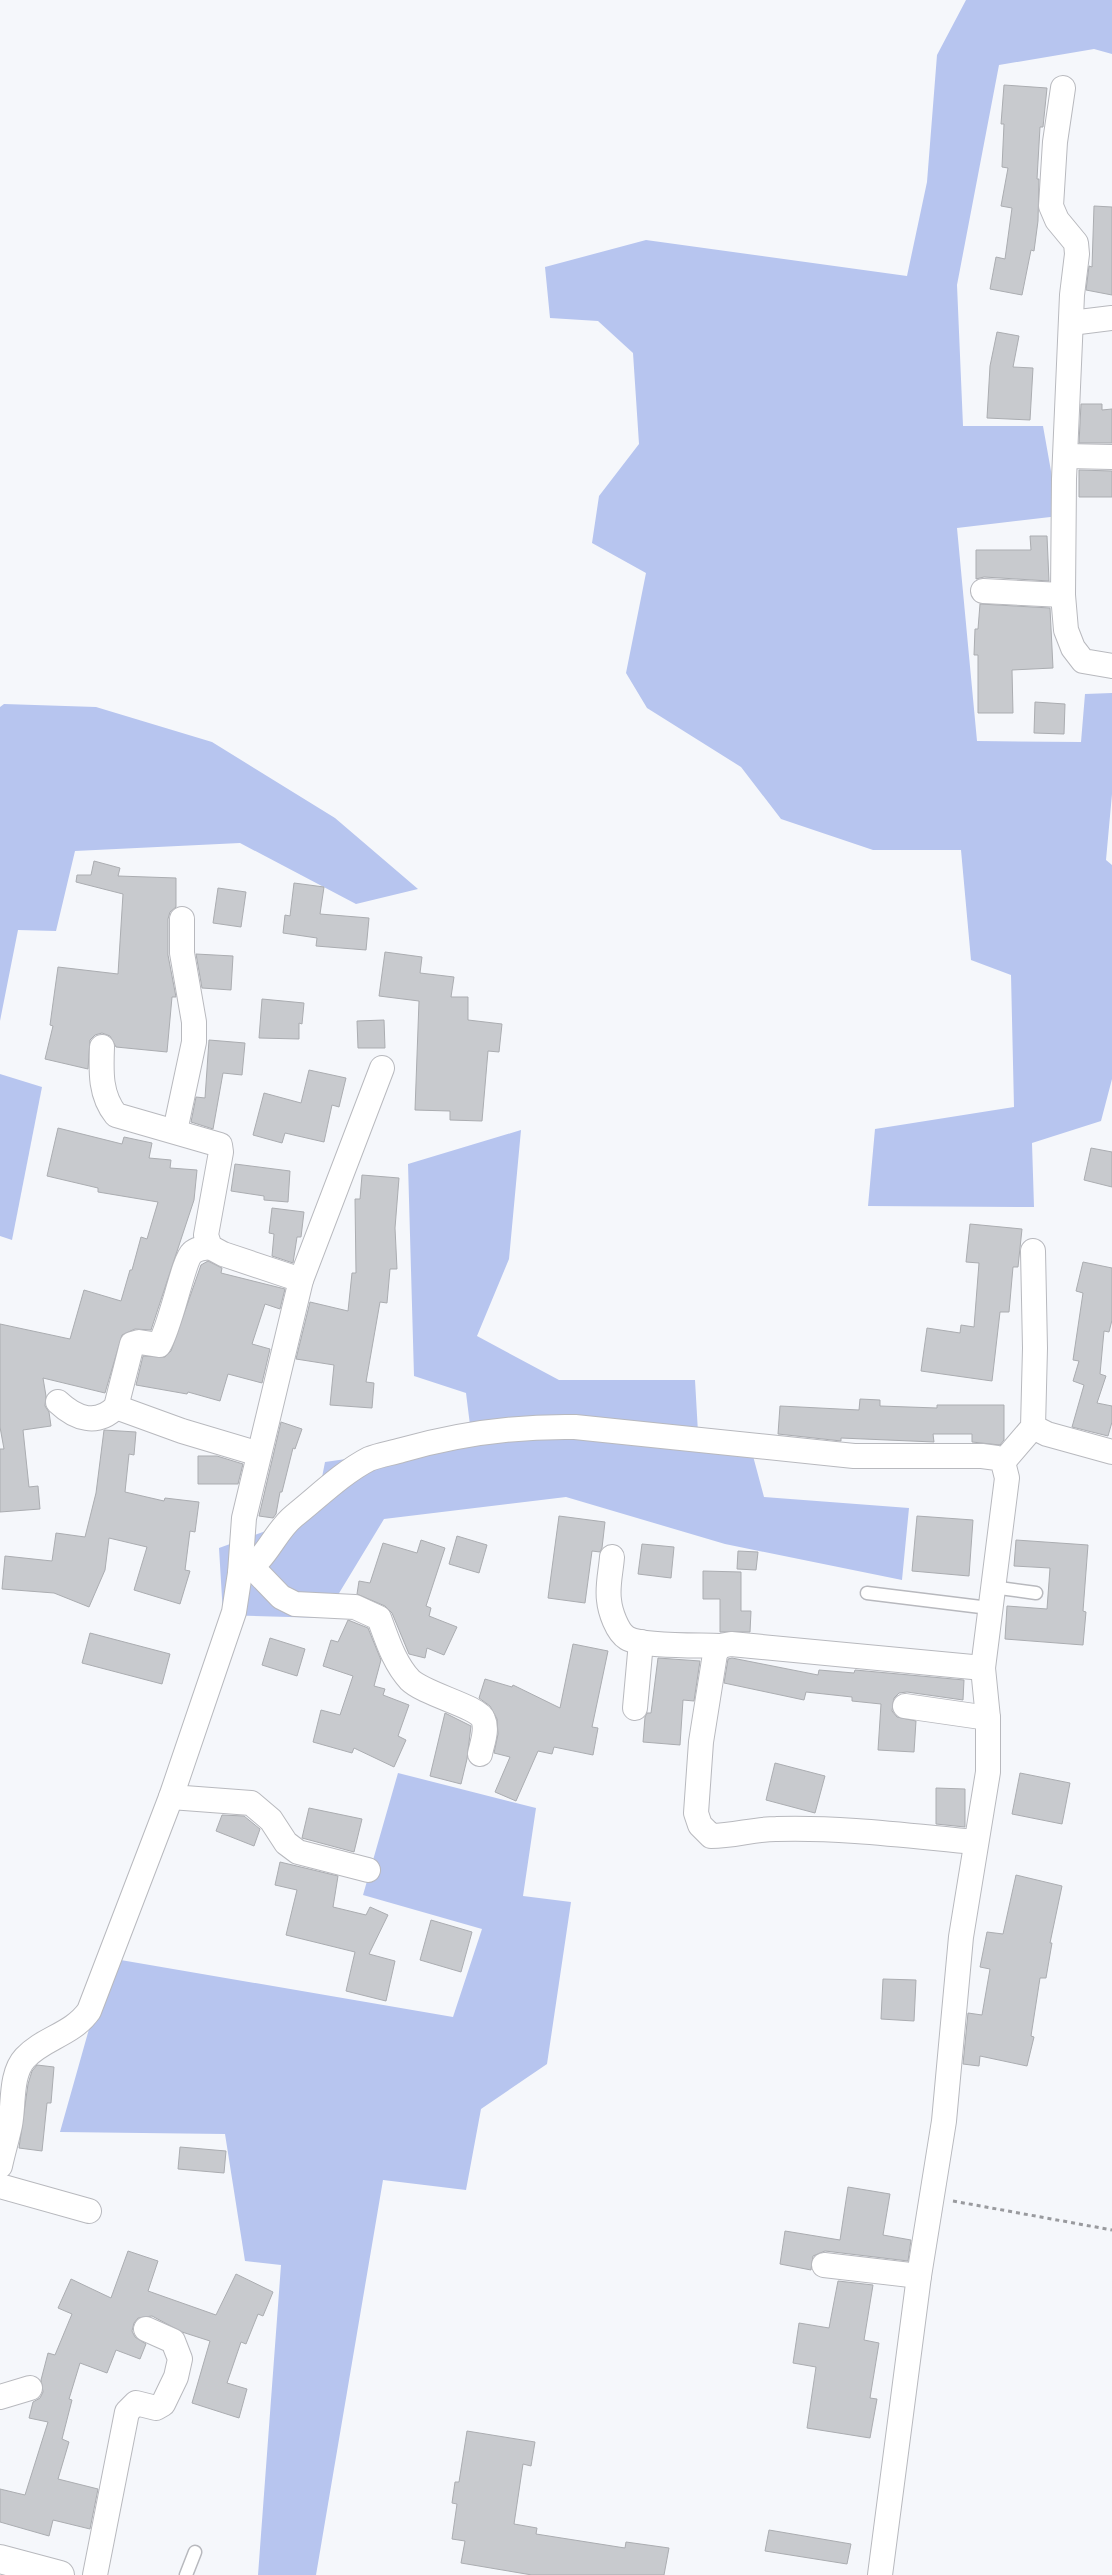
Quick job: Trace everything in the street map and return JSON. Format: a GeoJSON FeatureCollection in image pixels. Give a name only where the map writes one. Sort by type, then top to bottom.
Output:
{"type":"FeatureCollection","features":[{"type":"Feature","properties":{"kind":"street"},"geometry":{"type":"LineString","coordinates":[[1063,88],[1055,142],[1051,206],[1057,220],[1076,243],[1066,456],[1063,595],[1066,630],[1073,648],[1083,661],[1112,666]]}},
{"type":"Feature","properties":{"kind":"street"},"geometry":{"type":"LineString","coordinates":[[1071,323],[1112,318]]}},
{"type":"Feature","properties":{"kind":"street"},"geometry":{"type":"LineString","coordinates":[[1066,456],[1112,457]]}},
{"type":"Feature","properties":{"kind":"street"},"geometry":{"type":"LineString","coordinates":[[983,591],[1063,595]]}},
{"type":"Feature","properties":{"kind":"street"},"geometry":{"type":"LineString","coordinates":[[175,1131],[194,1042],[194,1022],[182,953],[182,919]]}},
{"type":"Feature","properties":{"kind":"street"},"geometry":{"type":"LineString","coordinates":[[102,1047],[101,1079],[106,1098],[116,1115],[220,1145],[221,1152],[206,1235],[210,1247]]}},
{"type":"Feature","properties":{"kind":"street"},"geometry":{"type":"LineString","coordinates":[[0,2166],[10,2124],[16,2076],[22,2062],[35,2050],[72,2029],[89,2011],[171,1798],[246,1571],[244,1518],[301,1280],[382,1068]]}},
{"type":"Feature","properties":{"kind":"street"},"geometry":{"type":"LineString","coordinates":[[58,1402],[70,1414],[84,1418],[98,1418],[109,1414],[116,1407],[132,1344],[139,1342],[159,1345],[175,1306],[189,1257],[197,1250],[210,1247],[223,1254],[301,1280]]}},
{"type":"Feature","properties":{"kind":"street"},"geometry":{"type":"LineString","coordinates":[[1002,1462],[1034,1427],[1033,1251]]}},
{"type":"Feature","properties":{"kind":"street"},"geometry":{"type":"LineString","coordinates":[[116,1407],[182,1431],[259,1454]]}},
{"type":"Feature","properties":{"kind":"street"},"geometry":{"type":"LineString","coordinates":[[246,1571],[290,1519],[348,1473],[370,1459],[466,1435],[546,1427],[575,1427],[854,1456],[982,1456],[997,1458],[1002,1462],[1007,1478],[983,1668],[988,1718],[988,1772],[961,1936],[944,2121],[919,2276],[880,2575]]}},
{"type":"Feature","properties":{"kind":"street"},"geometry":{"type":"LineString","coordinates":[[1034,1427],[1047,1434],[1112,1452]]}},
{"type":"Feature","properties":{"kind":"street"},"geometry":{"type":"LineString","coordinates":[[612,1557],[608,1600],[619,1629],[627,1638],[641,1642],[720,1646],[731,1644],[983,1668]]}},
{"type":"Feature","properties":{"kind":"street"},"geometry":{"type":"LineString","coordinates":[[246,1571],[281,1597],[295,1604],[355,1607],[379,1618],[397,1662],[411,1681],[435,1696],[477,1712],[483,1719],[485,1733],[480,1754]]}},
{"type":"Feature","properties":{"kind":"street"},"geometry":{"type":"LineString","coordinates":[[635,1708],[641,1642]]}},
{"type":"Feature","properties":{"kind":"street"},"geometry":{"type":"LineString","coordinates":[[720,1646],[715,1654],[701,1742],[696,1813],[700,1825],[711,1836],[726,1836],[775,1829],[841,1830],[976,1842]]}},
{"type":"Feature","properties":{"kind":"street"},"geometry":{"type":"LineString","coordinates":[[906,1706],[988,1718]]}},
{"type":"Feature","properties":{"kind":"street"},"geometry":{"type":"LineString","coordinates":[[171,1798],[251,1803],[271,1820],[286,1843],[298,1852],[368,1870]]}},
{"type":"Feature","properties":{"kind":"street"},"geometry":{"type":"LineString","coordinates":[[0,2186],[89,2211]]}},
{"type":"Feature","properties":{"kind":"street"},"geometry":{"type":"LineString","coordinates":[[824,2266],[919,2276]]}},
{"type":"Feature","properties":{"kind":"street"},"geometry":{"type":"LineString","coordinates":[[95,2575],[127,2412],[136,2403],[156,2408],[163,2404],[176,2377],[180,2359],[174,2340],[146,2329]]}},
{"type":"Feature","properties":{"kind":"street"},"geometry":{"type":"LineString","coordinates":[[0,2397],[30,2388]]}},
{"type":"Feature","properties":{"kind":"street"},"geometry":{"type":"LineString","coordinates":[[0,2559],[57,2575]]}},
{"type":"Feature","properties":{"kind":"lane"},"geometry":{"type":"LineString","coordinates":[[867,1593],[991,1598],[1036,1593]]}},
{"type":"Feature","properties":{"kind":"lane"},"geometry":{"type":"LineString","coordinates":[[186,2575],[195,2552]]}},
{"type":"Feature","properties":{"kind":"path"},"geometry":{"type":"LineString","coordinates":[[933,2197],[1112,2230]]}},
{"type":"Feature","properties":{"kind":"shaded area"},"geometry":{"type":"Polygon","coordinates":[[[966,0],[1112,0],[1112,54],[1094,49],[999,65],[957,285],[963,426],[1043,426],[1059,516],[957,528],[977,741],[1081,742],[1085,694],[1112,693],[1112,794],[1106,860],[1112,865],[1112,1079],[1101,1121],[1032,1143],[1034,1207],[868,1206],[875,1129],[1014,1107],[1011,975],[971,960],[961,850],[873,850],[781,819],[741,767],[647,708],[626,673],[646,573],[592,543],[599,496],[639,444],[633,353],[598,321],[550,318],[545,267],[646,240],[907,276],[927,182],[937,55],[966,0]]]}},
{"type":"Feature","properties":{"kind":"shaded area"},"geometry":{"type":"Polygon","coordinates":[[[4,704],[96,707],[212,742],[335,818],[418,889],[356,904],[240,843],[75,851],[56,931],[18,930],[0,1021],[0,707],[4,704]]]}},
{"type":"Feature","properties":{"kind":"shaded area"},"geometry":{"type":"Polygon","coordinates":[[[0,1074],[42,1087],[12,1240],[0,1236],[0,1074]]]}},
{"type":"Feature","properties":{"kind":"shaded area"},"geometry":{"type":"Polygon","coordinates":[[[521,1130],[509,1259],[477,1336],[559,1380],[695,1380],[699,1450],[753,1456],[764,1497],[909,1508],[902,1580],[725,1544],[566,1497],[384,1519],[324,1618],[223,1615],[219,1548],[315,1513],[325,1462],[472,1441],[466,1393],[414,1376],[408,1164],[521,1130]]]}},
{"type":"Feature","properties":{"kind":"shaded area"},"geometry":{"type":"Polygon","coordinates":[[[398,1773],[536,1808],[523,1896],[571,1902],[547,2064],[481,2109],[466,2190],[383,2180],[316,2575],[258,2575],[281,2265],[245,2261],[225,2134],[60,2132],[109,1958],[453,2017],[482,1929],[363,1895],[398,1773]]]}},
{"type":"Feature","properties":{"kind":"building"},"geometry":{"type":"Polygon","coordinates":[[[1004,85],[1047,88],[1043,127],[1040,127],[1037,179],[1039,179],[1038,221],[1034,251],[1031,250],[1022,295],[990,289],[996,257],[1005,259],[1012,208],[1001,206],[1008,168],[1002,167],[1004,124],[1001,124],[1004,85]]]}},
{"type":"Feature","properties":{"kind":"building"},"geometry":{"type":"Polygon","coordinates":[[[1094,206],[1112,207],[1112,295],[1086,290],[1089,266],[1092,267],[1094,206]]]}},
{"type":"Feature","properties":{"kind":"building"},"geometry":{"type":"Polygon","coordinates":[[[997,332],[1019,336],[1013,367],[1033,368],[1030,420],[987,418],[990,366],[997,332]]]}},
{"type":"Feature","properties":{"kind":"building"},"geometry":{"type":"Polygon","coordinates":[[[1081,404],[1102,404],[1102,410],[1112,409],[1112,443],[1079,443],[1081,404]]]}},
{"type":"Feature","properties":{"kind":"building"},"geometry":{"type":"Polygon","coordinates":[[[1079,470],[1112,471],[1112,497],[1079,497],[1079,470]]]}},
{"type":"Feature","properties":{"kind":"building"},"geometry":{"type":"Polygon","coordinates":[[[1030,536],[1047,536],[1049,581],[984,577],[976,579],[976,550],[1031,550],[1030,536]]]}},
{"type":"Feature","properties":{"kind":"building"},"geometry":{"type":"Polygon","coordinates":[[[980,604],[1050,608],[1053,668],[1012,670],[1013,713],[978,713],[978,655],[974,655],[975,629],[978,629],[980,604]]]}},
{"type":"Feature","properties":{"kind":"building"},"geometry":{"type":"Polygon","coordinates":[[[1035,702],[1065,704],[1064,734],[1034,733],[1035,702]]]}},
{"type":"Feature","properties":{"kind":"building"},"geometry":{"type":"Polygon","coordinates":[[[94,861],[120,868],[118,876],[176,878],[176,907],[170,912],[168,919],[168,955],[176,997],[172,997],[167,1052],[116,1047],[110,1036],[102,1033],[95,1035],[90,1040],[88,1069],[45,1059],[53,1026],[50,1025],[58,967],[118,974],[123,894],[76,882],[77,875],[91,875],[94,861]]]}},
{"type":"Feature","properties":{"kind":"building"},"geometry":{"type":"Polygon","coordinates":[[[294,883],[324,887],[320,914],[369,918],[366,950],[316,946],[317,938],[283,933],[285,915],[290,916],[294,883]]]}},
{"type":"Feature","properties":{"kind":"building"},"geometry":{"type":"Polygon","coordinates":[[[218,888],[246,892],[241,927],[213,923],[218,888]]]}},
{"type":"Feature","properties":{"kind":"building"},"geometry":{"type":"Polygon","coordinates":[[[385,952],[422,957],[420,973],[454,977],[451,997],[468,997],[468,1020],[502,1024],[499,1052],[488,1051],[482,1121],[450,1120],[450,1111],[415,1110],[419,1001],[379,996],[385,952]]]}},
{"type":"Feature","properties":{"kind":"building"},"geometry":{"type":"Polygon","coordinates":[[[196,954],[233,956],[231,990],[202,988],[196,954]]]}},
{"type":"Feature","properties":{"kind":"building"},"geometry":{"type":"Polygon","coordinates":[[[262,999],[304,1003],[302,1024],[299,1023],[299,1039],[259,1038],[262,999]]]}},
{"type":"Feature","properties":{"kind":"building"},"geometry":{"type":"Polygon","coordinates":[[[384,1020],[385,1048],[358,1048],[357,1021],[384,1020]]]}},
{"type":"Feature","properties":{"kind":"building"},"geometry":{"type":"Polygon","coordinates":[[[209,1040],[245,1043],[242,1075],[223,1073],[213,1129],[191,1122],[196,1097],[205,1098],[209,1040]]]}},
{"type":"Feature","properties":{"kind":"building"},"geometry":{"type":"Polygon","coordinates":[[[309,1070],[346,1078],[339,1107],[332,1105],[324,1142],[285,1133],[282,1143],[253,1135],[264,1093],[301,1103],[309,1070]]]}},
{"type":"Feature","properties":{"kind":"building"},"geometry":{"type":"Polygon","coordinates":[[[58,1128],[122,1144],[124,1137],[152,1143],[149,1158],[171,1160],[170,1168],[197,1170],[194,1200],[151,1330],[135,1329],[122,1335],[105,1393],[43,1378],[46,1396],[45,1406],[49,1412],[51,1426],[23,1430],[29,1487],[38,1486],[40,1509],[0,1512],[0,1449],[4,1449],[0,1427],[0,1324],[70,1339],[84,1290],[121,1301],[141,1237],[147,1239],[158,1202],[98,1192],[98,1188],[47,1176],[58,1128]]]}},
{"type":"Feature","properties":{"kind":"building"},"geometry":{"type":"Polygon","coordinates":[[[1091,1148],[1112,1152],[1112,1187],[1084,1180],[1091,1148]]]}},
{"type":"Feature","properties":{"kind":"building"},"geometry":{"type":"Polygon","coordinates":[[[235,1164],[290,1171],[288,1202],[264,1200],[264,1196],[231,1191],[235,1164]]]}},
{"type":"Feature","properties":{"kind":"building"},"geometry":{"type":"Polygon","coordinates":[[[362,1175],[399,1178],[395,1228],[397,1269],[390,1269],[387,1303],[380,1302],[366,1382],[374,1383],[372,1408],[330,1405],[334,1365],[296,1359],[310,1302],[348,1311],[352,1273],[356,1273],[355,1199],[360,1199],[362,1175]]]}},
{"type":"Feature","properties":{"kind":"building"},"geometry":{"type":"Polygon","coordinates":[[[272,1208],[304,1212],[301,1237],[297,1237],[293,1263],[272,1256],[274,1234],[269,1233],[272,1208]]]}},
{"type":"Feature","properties":{"kind":"building"},"geometry":{"type":"Polygon","coordinates":[[[970,1224],[1022,1229],[1018,1267],[1013,1267],[1009,1312],[1000,1312],[992,1381],[921,1371],[927,1328],[960,1333],[961,1325],[974,1327],[979,1263],[966,1262],[970,1224]]]}},
{"type":"Feature","properties":{"kind":"building"},"geometry":{"type":"Polygon","coordinates":[[[208,1261],[222,1268],[221,1273],[285,1289],[280,1309],[265,1304],[252,1344],[270,1349],[262,1383],[228,1374],[220,1401],[188,1392],[187,1394],[136,1385],[143,1356],[165,1357],[171,1351],[201,1265],[208,1261]]]}},
{"type":"Feature","properties":{"kind":"building"},"geometry":{"type":"Polygon","coordinates":[[[1083,1262],[1112,1268],[1112,1320],[1109,1332],[1104,1331],[1100,1374],[1106,1376],[1097,1403],[1112,1406],[1112,1422],[1108,1436],[1072,1427],[1084,1385],[1073,1381],[1079,1361],[1073,1360],[1083,1293],[1076,1291],[1083,1262]]]}},
{"type":"Feature","properties":{"kind":"building"},"geometry":{"type":"Polygon","coordinates":[[[860,1399],[880,1400],[880,1406],[937,1408],[937,1405],[1004,1405],[1004,1440],[1000,1445],[972,1442],[972,1434],[933,1434],[934,1442],[841,1438],[841,1441],[778,1434],[780,1406],[859,1410],[860,1399]]]}},
{"type":"Feature","properties":{"kind":"building"},"geometry":{"type":"Polygon","coordinates":[[[281,1422],[302,1429],[295,1449],[293,1448],[282,1492],[280,1492],[276,1514],[273,1518],[259,1516],[281,1422]]]}},
{"type":"Feature","properties":{"kind":"building"},"geometry":{"type":"Polygon","coordinates":[[[104,1430],[136,1432],[134,1455],[129,1454],[125,1492],[164,1501],[165,1498],[199,1502],[195,1532],[190,1531],[185,1570],[190,1571],[180,1604],[134,1590],[147,1547],[109,1538],[105,1570],[89,1607],[54,1593],[2,1589],[5,1556],[52,1561],[56,1533],[85,1537],[96,1493],[104,1430]]]}},
{"type":"Feature","properties":{"kind":"building"},"geometry":{"type":"Polygon","coordinates":[[[198,1456],[217,1456],[243,1464],[238,1484],[198,1484],[198,1456]]]}},
{"type":"Feature","properties":{"kind":"building"},"geometry":{"type":"Polygon","coordinates":[[[559,1516],[605,1522],[602,1548],[600,1552],[592,1551],[585,1603],[548,1598],[559,1516]]]}},
{"type":"Feature","properties":{"kind":"building"},"geometry":{"type":"Polygon","coordinates":[[[917,1516],[973,1520],[969,1576],[912,1571],[917,1516]]]}},
{"type":"Feature","properties":{"kind":"building"},"geometry":{"type":"Polygon","coordinates":[[[457,1536],[487,1545],[479,1573],[449,1564],[457,1536]]]}},
{"type":"Feature","properties":{"kind":"building"},"geometry":{"type":"Polygon","coordinates":[[[421,1540],[445,1548],[426,1606],[431,1608],[429,1616],[457,1627],[444,1655],[427,1648],[425,1658],[409,1654],[392,1613],[385,1606],[357,1594],[359,1581],[370,1583],[383,1543],[417,1553],[421,1540]]]}},
{"type":"Feature","properties":{"kind":"building"},"geometry":{"type":"Polygon","coordinates":[[[1016,1540],[1088,1545],[1083,1611],[1086,1612],[1083,1645],[1005,1639],[1007,1606],[1047,1609],[1050,1568],[1014,1566],[1016,1540]]]}},
{"type":"Feature","properties":{"kind":"building"},"geometry":{"type":"Polygon","coordinates":[[[642,1544],[674,1547],[671,1578],[638,1574],[642,1544]]]}},
{"type":"Feature","properties":{"kind":"building"},"geometry":{"type":"Polygon","coordinates":[[[738,1551],[758,1552],[756,1570],[737,1569],[738,1551]]]}},
{"type":"Feature","properties":{"kind":"building"},"geometry":{"type":"Polygon","coordinates":[[[703,1571],[741,1572],[741,1611],[751,1611],[750,1632],[720,1632],[720,1599],[703,1599],[703,1571]]]}},
{"type":"Feature","properties":{"kind":"building"},"geometry":{"type":"Polygon","coordinates":[[[348,1620],[368,1628],[381,1660],[374,1686],[385,1689],[383,1695],[409,1705],[398,1736],[406,1740],[394,1767],[354,1748],[352,1753],[313,1742],[321,1710],[340,1715],[353,1676],[323,1666],[331,1640],[338,1642],[348,1620]]]}},
{"type":"Feature","properties":{"kind":"building"},"geometry":{"type":"Polygon","coordinates":[[[90,1633],[170,1654],[162,1684],[82,1663],[90,1633]]]}},
{"type":"Feature","properties":{"kind":"building"},"geometry":{"type":"Polygon","coordinates":[[[270,1638],[305,1649],[297,1676],[262,1665],[270,1638]]]}},
{"type":"Feature","properties":{"kind":"building"},"geometry":{"type":"Polygon","coordinates":[[[573,1644],[608,1651],[592,1727],[598,1728],[593,1755],[554,1747],[552,1754],[538,1751],[516,1801],[495,1792],[510,1757],[494,1753],[498,1734],[497,1719],[490,1706],[479,1698],[485,1679],[512,1687],[513,1685],[560,1708],[573,1644]]]}},
{"type":"Feature","properties":{"kind":"building"},"geometry":{"type":"Polygon","coordinates":[[[658,1658],[700,1661],[694,1701],[683,1700],[680,1745],[643,1742],[645,1717],[647,1713],[651,1713],[658,1658]]]}},
{"type":"Feature","properties":{"kind":"building"},"geometry":{"type":"Polygon","coordinates":[[[732,1658],[818,1675],[819,1670],[854,1673],[855,1670],[964,1680],[963,1700],[907,1692],[899,1693],[894,1698],[892,1711],[897,1717],[916,1721],[914,1752],[878,1750],[881,1704],[852,1701],[852,1697],[806,1692],[804,1700],[724,1683],[728,1659],[732,1658]]]}},
{"type":"Feature","properties":{"kind":"building"},"geometry":{"type":"Polygon","coordinates":[[[445,1713],[471,1726],[467,1759],[461,1784],[430,1776],[445,1713]]]}},
{"type":"Feature","properties":{"kind":"building"},"geometry":{"type":"Polygon","coordinates":[[[775,1763],[825,1776],[815,1813],[766,1800],[775,1763]]]}},
{"type":"Feature","properties":{"kind":"building"},"geometry":{"type":"Polygon","coordinates":[[[1020,1773],[1070,1783],[1062,1824],[1012,1814],[1020,1773]]]}},
{"type":"Feature","properties":{"kind":"building"},"geometry":{"type":"Polygon","coordinates":[[[936,1788],[965,1789],[965,1827],[936,1824],[936,1788]]]}},
{"type":"Feature","properties":{"kind":"building"},"geometry":{"type":"Polygon","coordinates":[[[309,1808],[362,1819],[354,1852],[302,1838],[309,1808]]]}},
{"type":"Feature","properties":{"kind":"building"},"geometry":{"type":"Polygon","coordinates":[[[222,1815],[244,1816],[260,1829],[254,1846],[216,1831],[222,1815]]]}},
{"type":"Feature","properties":{"kind":"building"},"geometry":{"type":"Polygon","coordinates":[[[280,1862],[338,1876],[333,1907],[366,1915],[370,1907],[388,1915],[369,1954],[395,1961],[386,2001],[346,1991],[355,1952],[286,1935],[297,1890],[275,1885],[280,1862]]]}},
{"type":"Feature","properties":{"kind":"building"},"geometry":{"type":"Polygon","coordinates":[[[1016,1875],[1062,1886],[1050,1943],[1052,1943],[1046,1978],[1040,1978],[1031,2036],[1034,2037],[1027,2066],[980,2056],[979,2066],[963,2064],[968,2013],[982,2015],[990,1969],[980,1967],[987,1932],[1003,1934],[1016,1875]]]}},
{"type":"Feature","properties":{"kind":"building"},"geometry":{"type":"Polygon","coordinates":[[[431,1920],[472,1932],[461,1972],[420,1960],[431,1920]]]}},
{"type":"Feature","properties":{"kind":"building"},"geometry":{"type":"Polygon","coordinates":[[[883,1979],[916,1980],[914,2021],[881,2019],[883,1979]]]}},
{"type":"Feature","properties":{"kind":"building"},"geometry":{"type":"Polygon","coordinates":[[[37,2065],[54,2067],[51,2103],[47,2103],[42,2151],[19,2148],[28,2084],[32,2071],[37,2065]]]}},
{"type":"Feature","properties":{"kind":"building"},"geometry":{"type":"Polygon","coordinates":[[[180,2147],[226,2151],[224,2173],[178,2169],[180,2147]]]}},
{"type":"Feature","properties":{"kind":"building"},"geometry":{"type":"Polygon","coordinates":[[[848,2187],[890,2194],[883,2235],[911,2240],[908,2261],[825,2251],[813,2256],[811,2270],[780,2264],[785,2231],[840,2240],[848,2187]]]}},
{"type":"Feature","properties":{"kind":"building"},"geometry":{"type":"Polygon","coordinates":[[[128,2251],[158,2261],[148,2291],[216,2315],[236,2274],[273,2292],[263,2316],[258,2314],[246,2344],[241,2342],[227,2383],[247,2389],[239,2418],[192,2403],[210,2341],[182,2332],[152,2316],[138,2318],[134,2323],[132,2331],[135,2337],[146,2344],[140,2359],[116,2350],[107,2373],[80,2363],[69,2399],[72,2400],[62,2439],[69,2442],[58,2479],[98,2489],[90,2529],[53,2520],[49,2536],[0,2522],[0,2489],[25,2495],[48,2422],[29,2418],[33,2402],[40,2398],[43,2392],[41,2380],[48,2353],[55,2355],[72,2314],[58,2308],[71,2279],[111,2298],[128,2251]]]}},
{"type":"Feature","properties":{"kind":"building"},"geometry":{"type":"Polygon","coordinates":[[[838,2281],[873,2285],[864,2340],[879,2343],[870,2398],[877,2399],[870,2438],[807,2428],[816,2367],[793,2363],[799,2323],[829,2328],[838,2281]]]}},
{"type":"Feature","properties":{"kind":"building"},"geometry":{"type":"Polygon","coordinates":[[[467,2431],[535,2442],[531,2466],[523,2464],[514,2524],[537,2528],[536,2534],[625,2548],[626,2542],[669,2548],[664,2575],[532,2575],[461,2563],[465,2541],[452,2539],[457,2504],[452,2503],[455,2482],[459,2482],[467,2431]]]}},
{"type":"Feature","properties":{"kind":"building"},"geometry":{"type":"Polygon","coordinates":[[[769,2530],[851,2544],[847,2564],[765,2551],[769,2530]]]}}]}
